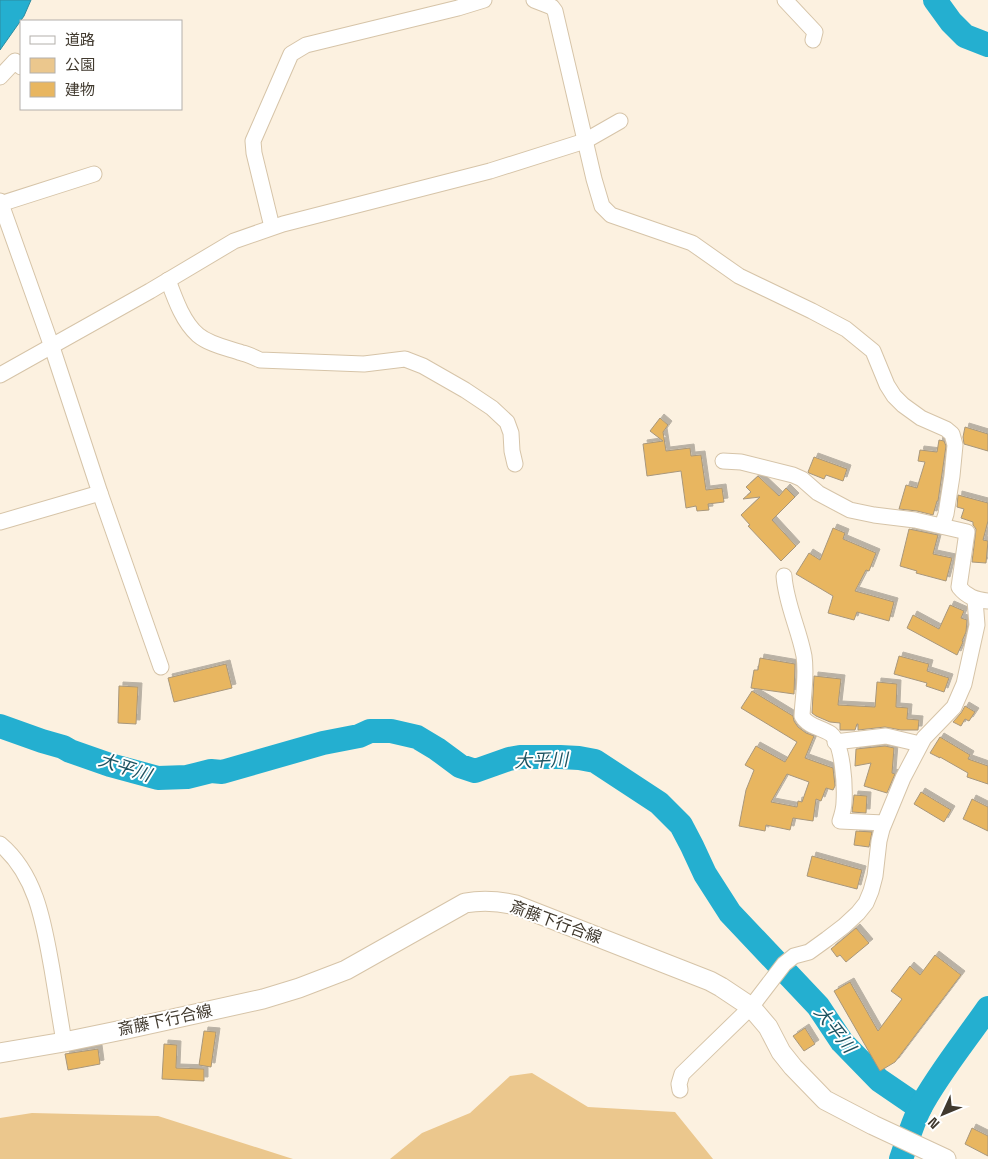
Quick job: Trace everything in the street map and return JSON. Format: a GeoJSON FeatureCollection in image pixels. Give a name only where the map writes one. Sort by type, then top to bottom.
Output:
{"type":"FeatureCollection","features":[{"type":"Feature","properties":{"kind":"main road","name":"斎藤下行合線"},"geometry":{"type":"LineString","coordinates":[[0,1053],[64,1042],[263,999],[346,970],[465,903],[476,901],[503,902],[516,905],[721,987],[751,1007],[768,1027],[787,1059],[815,1090],[831,1103],[946,1159]]}},
{"type":"Feature","properties":{"kind":"street"},"geometry":{"type":"LineString","coordinates":[[272,227],[254,153],[254,141],[291,54],[306,45],[484,0]]}},
{"type":"Feature","properties":{"kind":"street"},"geometry":{"type":"LineString","coordinates":[[534,0],[552,7],[555,11],[602,206],[611,215],[692,243],[739,276],[812,310],[846,329],[873,351],[894,396],[921,418],[946,429],[952,434],[955,445],[952,476],[946,514],[942,526]]}},
{"type":"Feature","properties":{"kind":"street"},"geometry":{"type":"LineString","coordinates":[[785,0],[815,32],[813,40]]}},
{"type":"Feature","properties":{"kind":"street"},"geometry":{"type":"LineString","coordinates":[[0,77],[15,61],[20,66]]}},
{"type":"Feature","properties":{"kind":"street"},"geometry":{"type":"LineString","coordinates":[[0,375],[52,347],[234,241],[272,227],[490,171],[585,141],[620,121]]}},
{"type":"Feature","properties":{"kind":"street"},"geometry":{"type":"LineString","coordinates":[[94,174],[0,203],[52,347],[100,493],[161,667]]}},
{"type":"Feature","properties":{"kind":"street"},"geometry":{"type":"LineString","coordinates":[[168,280],[180,310],[191,328],[199,336],[216,345],[245,353],[260,360],[364,364],[405,359],[431,371],[492,408],[508,422],[515,464]]}},
{"type":"Feature","properties":{"kind":"street"},"geometry":{"type":"LineString","coordinates":[[680,1090],[679,1084],[682,1074],[751,1007],[784,964],[794,956],[809,952],[827,939],[844,926],[866,903],[875,876],[879,840],[884,822],[903,778],[924,738],[954,708],[964,684],[982,601],[964,593],[959,587],[967,532],[915,520],[850,510],[818,493],[802,479],[793,475],[741,462],[723,461]]}},
{"type":"Feature","properties":{"kind":"street"},"geometry":{"type":"LineString","coordinates":[[0,522],[100,493]]}},
{"type":"Feature","properties":{"kind":"street"},"geometry":{"type":"LineString","coordinates":[[784,576],[786,591],[801,640],[806,669],[802,716],[809,724],[833,736],[840,753],[844,803],[840,821],[884,822]]}},
{"type":"Feature","properties":{"kind":"street"},"geometry":{"type":"LineString","coordinates":[[835,742],[886,736],[920,744]]}},
{"type":"Feature","properties":{"kind":"street"},"geometry":{"type":"LineString","coordinates":[[0,844],[15,859],[27,878],[35,896],[44,924],[64,1042]]}},
{"type":"Feature","properties":{"kind":"green space"},"geometry":{"type":"Polygon","coordinates":[[[532,1073],[588,1107],[675,1112],[713,1159],[390,1159],[422,1133],[470,1113],[510,1076],[532,1073]]]}},
{"type":"Feature","properties":{"kind":"green space"},"geometry":{"type":"Polygon","coordinates":[[[32,1113],[158,1116],[293,1159],[0,1159],[0,1118],[32,1113]]]}},
{"type":"Feature","properties":{"kind":"water"},"geometry":{"type":"Polygon","coordinates":[[[0,0],[31,0],[24,16],[0,50],[0,0]]]}},
{"type":"Feature","properties":{"kind":"building"},"geometry":{"type":"Polygon","coordinates":[[[660,418],[668,425],[663,432],[666,451],[690,448],[691,456],[701,455],[706,490],[722,488],[724,502],[708,504],[709,510],[697,511],[696,506],[686,508],[681,471],[647,476],[643,444],[663,441],[650,431],[660,418]]]}},
{"type":"Feature","properties":{"kind":"building"},"geometry":{"type":"Polygon","coordinates":[[[965,427],[988,434],[988,451],[964,444],[965,427]]]}},
{"type":"Feature","properties":{"kind":"building"},"geometry":{"type":"Polygon","coordinates":[[[939,440],[944,441],[946,446],[938,501],[933,515],[899,509],[906,485],[917,488],[925,462],[918,461],[920,450],[937,452],[939,440]]]}},
{"type":"Feature","properties":{"kind":"building"},"geometry":{"type":"Polygon","coordinates":[[[814,457],[847,469],[843,481],[826,475],[824,479],[809,473],[814,457]]]}},
{"type":"Feature","properties":{"kind":"building"},"geometry":{"type":"Polygon","coordinates":[[[758,476],[779,496],[786,488],[795,497],[772,520],[796,546],[781,561],[748,526],[750,525],[741,515],[760,497],[743,499],[751,492],[746,487],[758,476]]]}},
{"type":"Feature","properties":{"kind":"building"},"geometry":{"type":"Polygon","coordinates":[[[958,495],[988,503],[988,521],[983,540],[988,541],[986,563],[972,562],[976,529],[973,522],[961,518],[964,509],[957,507],[958,495]]]}},
{"type":"Feature","properties":{"kind":"building"},"geometry":{"type":"Polygon","coordinates":[[[833,528],[845,533],[843,539],[876,553],[869,571],[866,570],[855,591],[894,602],[889,621],[857,612],[854,620],[828,613],[833,596],[796,574],[809,553],[820,560],[833,528]]]}},
{"type":"Feature","properties":{"kind":"building"},"geometry":{"type":"Polygon","coordinates":[[[909,529],[938,535],[933,554],[952,558],[946,581],[916,573],[917,571],[900,566],[909,529]]]}},
{"type":"Feature","properties":{"kind":"building"},"geometry":{"type":"Polygon","coordinates":[[[950,605],[964,611],[961,618],[967,620],[966,632],[957,655],[907,628],[913,615],[939,629],[950,605]]]}},
{"type":"Feature","properties":{"kind":"building"},"geometry":{"type":"Polygon","coordinates":[[[899,656],[929,664],[927,671],[949,678],[944,692],[926,686],[927,683],[894,674],[899,656]]]}},
{"type":"Feature","properties":{"kind":"building"},"geometry":{"type":"Polygon","coordinates":[[[760,658],[795,664],[794,694],[751,688],[754,670],[758,670],[760,658]]]}},
{"type":"Feature","properties":{"kind":"building"},"geometry":{"type":"Polygon","coordinates":[[[226,664],[232,688],[174,702],[168,678],[226,664]]]}},
{"type":"Feature","properties":{"kind":"building"},"geometry":{"type":"Polygon","coordinates":[[[814,676],[841,679],[838,705],[875,707],[877,682],[897,684],[896,707],[908,708],[907,719],[919,720],[918,730],[901,730],[885,727],[858,730],[857,724],[855,730],[840,730],[840,723],[830,722],[812,713],[814,676]]]}},
{"type":"Feature","properties":{"kind":"building"},"geometry":{"type":"Polygon","coordinates":[[[119,686],[138,687],[136,724],[118,723],[119,686]]]}},
{"type":"Feature","properties":{"kind":"building"},"geometry":{"type":"Polygon","coordinates":[[[752,691],[793,716],[798,727],[814,736],[805,758],[833,768],[835,786],[833,790],[826,788],[821,801],[816,799],[813,821],[793,818],[790,830],[766,825],[765,831],[739,826],[746,790],[754,770],[745,765],[756,746],[785,762],[797,742],[741,708],[752,691]],[[787,774],[771,802],[797,807],[798,801],[802,802],[809,782],[787,774]]]}},
{"type":"Feature","properties":{"kind":"building"},"geometry":{"type":"Polygon","coordinates":[[[965,706],[975,712],[969,721],[965,719],[961,726],[953,722],[965,706]]]}},
{"type":"Feature","properties":{"kind":"building"},"geometry":{"type":"Polygon","coordinates":[[[940,737],[970,755],[968,759],[988,766],[988,784],[967,777],[968,773],[930,753],[940,737]]]}},
{"type":"Feature","properties":{"kind":"building"},"geometry":{"type":"Polygon","coordinates":[[[885,746],[894,748],[892,773],[895,774],[887,793],[864,786],[871,763],[855,766],[856,749],[885,746]]]}},
{"type":"Feature","properties":{"kind":"building"},"geometry":{"type":"Polygon","coordinates":[[[921,792],[951,810],[944,822],[914,804],[921,792]]]}},
{"type":"Feature","properties":{"kind":"building"},"geometry":{"type":"Polygon","coordinates":[[[854,795],[867,796],[866,813],[852,812],[854,795]]]}},
{"type":"Feature","properties":{"kind":"building"},"geometry":{"type":"Polygon","coordinates":[[[972,799],[988,807],[988,831],[963,819],[972,799]]]}},
{"type":"Feature","properties":{"kind":"building"},"geometry":{"type":"Polygon","coordinates":[[[856,831],[872,832],[869,847],[854,845],[856,831]]]}},
{"type":"Feature","properties":{"kind":"building"},"geometry":{"type":"Polygon","coordinates":[[[812,856],[862,870],[857,889],[807,876],[812,856]]]}},
{"type":"Feature","properties":{"kind":"building"},"geometry":{"type":"Polygon","coordinates":[[[856,928],[869,943],[846,962],[840,955],[837,957],[831,949],[856,928]]]}},
{"type":"Feature","properties":{"kind":"building"},"geometry":{"type":"Polygon","coordinates":[[[935,955],[961,975],[895,1062],[880,1071],[834,991],[850,982],[878,1031],[902,999],[891,991],[910,966],[920,975],[935,955]]]}},
{"type":"Feature","properties":{"kind":"building"},"geometry":{"type":"Polygon","coordinates":[[[805,1028],[815,1044],[804,1051],[793,1036],[805,1028]]]}},
{"type":"Feature","properties":{"kind":"building"},"geometry":{"type":"Polygon","coordinates":[[[204,1031],[216,1032],[211,1067],[199,1065],[204,1031]]]}},
{"type":"Feature","properties":{"kind":"building"},"geometry":{"type":"Polygon","coordinates":[[[164,1044],[177,1045],[176,1068],[204,1069],[204,1081],[162,1079],[164,1044]]]}},
{"type":"Feature","properties":{"kind":"building"},"geometry":{"type":"Polygon","coordinates":[[[98,1049],[100,1064],[68,1070],[65,1054],[98,1049]]]}},
{"type":"Feature","properties":{"kind":"building"},"geometry":{"type":"Polygon","coordinates":[[[972,1128],[988,1136],[988,1156],[965,1144],[972,1128]]]}},
{"type":"Feature","properties":{"kind":"waterway"},"geometry":{"type":"LineString","coordinates":[[935,0],[951,22],[965,36],[988,45]]}},
{"type":"Feature","properties":{"kind":"waterway","name":"大平川"},"geometry":{"type":"LineString","coordinates":[[0,726],[110,765],[158,778],[187,777],[211,771],[222,772],[323,743],[359,736],[370,731],[391,731],[417,737],[460,766],[475,771],[520,757],[579,758],[595,761],[659,803],[681,825],[705,874],[730,913],[818,1006],[842,1042],[879,1080],[920,1108]]}},
{"type":"Feature","properties":{"kind":"waterway"},"geometry":{"type":"LineString","coordinates":[[901,1159],[914,1120],[927,1095],[988,1008]]}}]}
